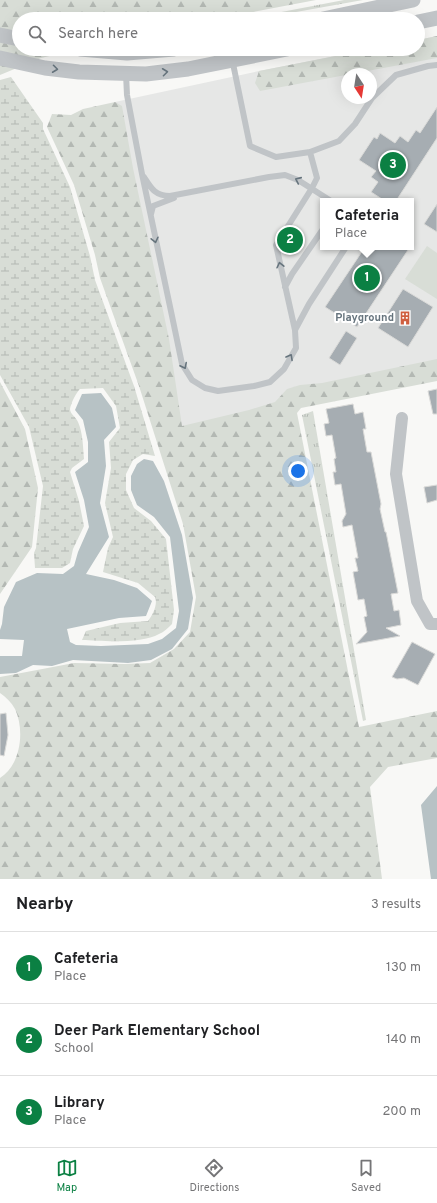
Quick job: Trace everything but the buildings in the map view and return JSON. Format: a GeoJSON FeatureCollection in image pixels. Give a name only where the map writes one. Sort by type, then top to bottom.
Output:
{"type":"FeatureCollection","features":[{"type":"Feature","properties":{"kind":"street"},"geometry":{"type":"LineString","coordinates":[[357,12],[414,0]]}},
{"type":"Feature","properties":{"kind":"street"},"geometry":{"type":"LineString","coordinates":[[425,21],[437,18]]}},
{"type":"Feature","properties":{"kind":"street"},"geometry":{"type":"LineString","coordinates":[[0,35],[12,38]]}},
{"type":"Feature","properties":{"kind":"street"},"geometry":{"type":"LineString","coordinates":[[0,58],[45,68],[79,72],[146,74],[188,69],[229,56]]}},
{"type":"Feature","properties":{"kind":"street"},"geometry":{"type":"LineString","coordinates":[[402,418],[396,474],[417,600],[434,624]]}},
{"type":"Feature","properties":{"kind":"lane"},"geometry":{"type":"LineString","coordinates":[[232,56],[250,146],[276,157],[310,152],[339,141],[355,124],[372,98],[396,75],[437,65]]}},
{"type":"Feature","properties":{"kind":"lane"},"geometry":{"type":"LineString","coordinates":[[126,74],[128,95],[150,217],[182,364],[192,380],[205,388],[218,391],[254,386],[270,382],[284,370],[296,348],[295,330],[276,245],[317,178],[310,152]]}},
{"type":"Feature","properties":{"kind":"lane"},"geometry":{"type":"LineString","coordinates":[[142,174],[152,191],[161,196],[170,196],[285,175],[298,180],[327,198]]}},
{"type":"Feature","properties":{"kind":"lane"},"geometry":{"type":"LineString","coordinates":[[150,217],[153,206],[189,192]]}},
{"type":"Feature","properties":{"kind":"lane"},"geometry":{"type":"LineString","coordinates":[[285,287],[292,274],[320,233]]}},
{"type":"Feature","properties":{"kind":"lane"},"geometry":{"type":"LineString","coordinates":[[295,330],[309,304],[344,250]]}},
{"type":"Feature","properties":{"kind":"shaded area"},"geometry":{"type":"Polygon","coordinates":[[[437,36],[437,378],[181,431],[115,102],[335,56],[425,56],[425,39],[437,36]]]}},
{"type":"Feature","properties":{"kind":"shaded area"},"geometry":{"type":"Polygon","coordinates":[[[101,393],[112,408],[116,427],[104,440],[106,466],[100,503],[109,537],[86,574],[114,580],[137,588],[152,601],[146,616],[119,618],[67,629],[70,642],[76,645],[101,646],[148,644],[162,639],[176,628],[179,611],[170,537],[154,517],[137,505],[131,490],[131,476],[137,464],[144,459],[153,461],[164,481],[182,535],[193,598],[188,629],[172,649],[151,660],[128,663],[73,660],[52,666],[33,665],[16,673],[0,674],[0,656],[22,656],[24,640],[0,639],[4,607],[16,582],[37,573],[63,574],[74,566],[78,552],[89,527],[84,500],[75,472],[88,462],[88,442],[83,420],[75,410],[82,394],[101,393]]]}},
{"type":"Feature","properties":{"kind":"shaded area"},"geometry":{"type":"Polygon","coordinates":[[[437,786],[437,879],[431,879],[421,805],[437,786]]]}},
{"type":"Feature","properties":{"kind":"green space"},"geometry":{"type":"Polygon","coordinates":[[[0,0],[316,0],[253,12],[12,12],[12,56],[50,56],[41,58],[0,75],[0,0]]]}},
{"type":"Feature","properties":{"kind":"green space"},"geometry":{"type":"Polygon","coordinates":[[[344,0],[363,0],[296,12],[281,12],[344,0]]]}},
{"type":"Feature","properties":{"kind":"green space"},"geometry":{"type":"Polygon","coordinates":[[[437,36],[437,58],[377,69],[341,68],[341,76],[260,91],[255,83],[259,71],[335,56],[425,56],[425,39],[437,36]]]}},
{"type":"Feature","properties":{"kind":"green space"},"geometry":{"type":"Polygon","coordinates":[[[11,77],[43,123],[43,129],[70,187],[90,256],[95,280],[134,386],[155,456],[143,454],[133,460],[126,474],[126,490],[134,508],[151,521],[166,539],[174,610],[172,624],[163,632],[152,637],[132,641],[82,640],[86,631],[120,623],[148,621],[153,613],[156,603],[155,597],[138,583],[103,572],[108,548],[113,537],[105,503],[111,468],[109,442],[120,428],[116,406],[103,388],[80,389],[71,404],[70,409],[78,422],[81,431],[84,459],[72,468],[70,472],[79,501],[84,526],[73,549],[70,563],[62,568],[35,568],[34,553],[36,548],[43,486],[29,427],[0,375],[0,80],[11,77]]]}},
{"type":"Feature","properties":{"kind":"green space"},"geometry":{"type":"Polygon","coordinates":[[[115,102],[122,106],[133,168],[169,339],[182,426],[249,410],[275,402],[287,389],[300,385],[322,383],[437,359],[437,381],[301,408],[297,413],[359,727],[437,711],[437,758],[388,767],[370,787],[382,879],[0,879],[0,778],[13,765],[17,756],[20,727],[15,709],[12,704],[0,693],[0,677],[74,663],[150,663],[174,649],[190,632],[196,597],[183,524],[139,386],[100,278],[95,255],[74,185],[47,127],[52,114],[71,115],[83,109],[115,102]]]}},
{"type":"Feature","properties":{"kind":"green space"},"geometry":{"type":"Polygon","coordinates":[[[427,246],[437,253],[437,299],[405,279],[427,246]]]}},
{"type":"Feature","properties":{"kind":"green space"},"geometry":{"type":"Polygon","coordinates":[[[0,382],[25,429],[38,488],[32,547],[0,594],[0,382]]]}},
{"type":"Feature","properties":{"kind":"green space"},"geometry":{"type":"Polygon","coordinates":[[[313,411],[366,720],[363,721],[302,415],[313,411]]]}},
{"type":"Feature","properties":{"kind":"place","name":"Library"},"geometry":{"type":"Point","coordinates":[393,165]}},
{"type":"Feature","properties":{"kind":"place","name":"Deer Park Elementary School"},"geometry":{"type":"Point","coordinates":[290,240]}},
{"type":"Feature","properties":{"kind":"place","name":"Cafeteria"},"geometry":{"type":"Point","coordinates":[367,278]}},
{"type":"Feature","properties":{"kind":"place","name":"Playground"},"geometry":{"type":"Point","coordinates":[405,318]}}]}
